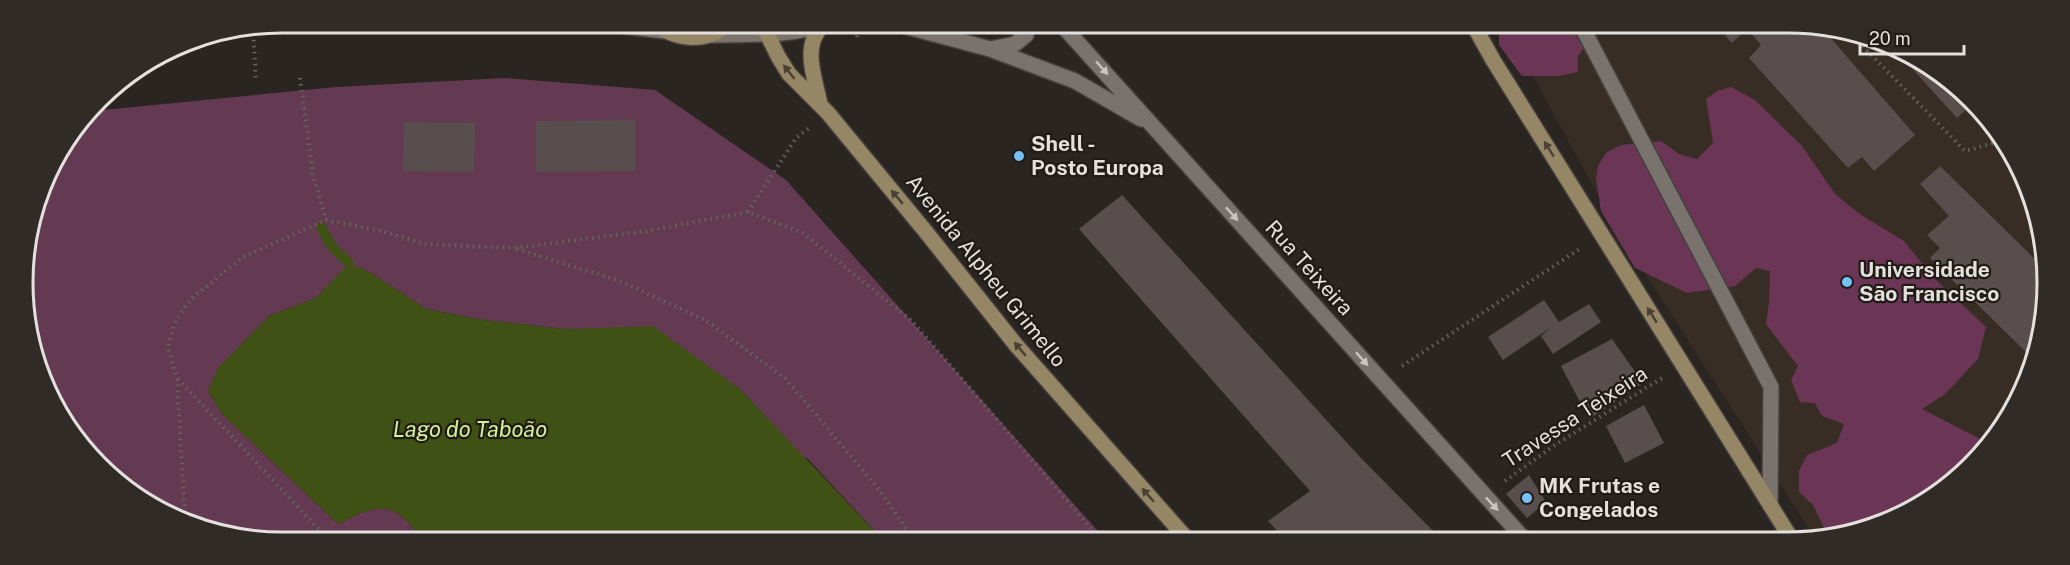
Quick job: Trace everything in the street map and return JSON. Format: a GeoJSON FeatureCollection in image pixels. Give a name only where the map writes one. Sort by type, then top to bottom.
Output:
{"type":"FeatureCollection","features":[{"type":"Feature","properties":{"kind":"street"},"geometry":{"type":"LineString","coordinates":[[674,33],[685,38],[725,33]]}},
{"type":"Feature","properties":{"kind":"street","name":"Avenida Alpheu Grimello"},"geometry":{"type":"LineString","coordinates":[[767,33],[789,74],[824,109],[1016,345],[1181,532]]}},
{"type":"Feature","properties":{"kind":"street"},"geometry":{"type":"LineString","coordinates":[[815,33],[811,57],[824,109]]}},
{"type":"Feature","properties":{"kind":"street"},"geometry":{"type":"LineString","coordinates":[[930,33],[990,49],[1076,81],[1155,127]]}},
{"type":"Feature","properties":{"kind":"street"},"geometry":{"type":"LineString","coordinates":[[990,49],[1015,44],[1026,33]]}},
{"type":"Feature","properties":{"kind":"street","name":"Rua Teixeira"},"geometry":{"type":"LineString","coordinates":[[1069,33],[1518,532]]}},
{"type":"Feature","properties":{"kind":"street"},"geometry":{"type":"LineString","coordinates":[[1478,33],[1787,532]]}},
{"type":"Feature","properties":{"kind":"street"},"geometry":{"type":"LineString","coordinates":[[1585,33],[1771,387],[1770,505]]}},
{"type":"Feature","properties":{"kind":"path"},"geometry":{"type":"LineString","coordinates":[[857,37],[858,33]]}},
{"type":"Feature","properties":{"kind":"path"},"geometry":{"type":"LineString","coordinates":[[253,35],[256,81]]}},
{"type":"Feature","properties":{"kind":"path"},"geometry":{"type":"LineString","coordinates":[[1861,44],[1965,151],[1994,143]]}},
{"type":"Feature","properties":{"kind":"path"},"geometry":{"type":"LineString","coordinates":[[300,78],[313,175],[326,220]]}},
{"type":"Feature","properties":{"kind":"path"},"geometry":{"type":"LineString","coordinates":[[748,212],[796,138],[824,109]]}},
{"type":"Feature","properties":{"kind":"path"},"geometry":{"type":"LineString","coordinates":[[184,511],[177,379],[168,347],[176,320],[192,298],[243,257],[326,220],[382,231],[424,244],[514,248],[647,231],[748,212],[803,234],[912,321],[1094,532]]}},
{"type":"Feature","properties":{"kind":"path"},"geometry":{"type":"LineString","coordinates":[[1381,380],[1602,235]]}},
{"type":"Feature","properties":{"kind":"path"},"geometry":{"type":"LineString","coordinates":[[514,248],[620,281],[705,320],[785,378],[881,492],[908,532]]}},
{"type":"Feature","properties":{"kind":"path","name":"Travessa Teixeira"},"geometry":{"type":"LineString","coordinates":[[1484,496],[1555,445],[1683,364]]}},
{"type":"Feature","properties":{"kind":"path"},"geometry":{"type":"LineString","coordinates":[[177,379],[321,532]]}},
{"type":"Feature","properties":{"kind":"shaded area"},"geometry":{"type":"Polygon","coordinates":[[[1499,33],[1594,33],[1578,56],[1578,72],[1558,76],[1522,76],[1499,45],[1499,33]]]}},
{"type":"Feature","properties":{"kind":"shaded area","name":"Universidade São Francisco"},"geometry":{"type":"Polygon","coordinates":[[[1510,33],[1788,33],[1820,35],[1868,46],[1912,66],[1952,95],[1975,118],[1995,144],[2011,172],[2024,202],[2035,250],[2037,282],[2035,315],[2024,363],[1995,421],[1975,447],[1952,470],[1912,499],[1883,513],[1836,527],[1810,531],[1613,223],[1510,33]]]}},
{"type":"Feature","properties":{"kind":"shaded area"},"geometry":{"type":"Polygon","coordinates":[[[505,78],[655,90],[786,180],[1099,532],[876,532],[808,459],[564,329],[484,320],[426,309],[371,273],[349,264],[316,298],[269,316],[208,391],[222,414],[338,524],[363,512],[388,509],[404,518],[418,532],[250,530],[202,519],[158,499],[118,470],[95,447],[66,407],[46,363],[35,315],[33,282],[38,234],[52,187],[75,144],[102,110],[336,87],[505,78]]]}},
{"type":"Feature","properties":{"kind":"shaded area"},"geometry":{"type":"Polygon","coordinates":[[[1731,87],[1755,100],[1802,146],[1835,194],[1861,215],[1904,241],[1931,275],[1986,327],[1978,359],[1945,394],[1922,409],[1981,439],[1964,459],[1926,490],[1868,519],[1825,529],[1813,505],[1799,492],[1799,471],[1807,455],[1837,443],[1844,424],[1822,416],[1815,403],[1800,402],[1791,380],[1798,366],[1766,324],[1770,271],[1756,268],[1735,286],[1687,293],[1635,268],[1601,211],[1596,179],[1598,166],[1606,153],[1621,145],[1661,141],[1679,154],[1697,159],[1713,143],[1706,99],[1717,91],[1731,87]]]}},
{"type":"Feature","properties":{"kind":"water","name":"Lago do Taboão"},"geometry":{"type":"Polygon","coordinates":[[[349,263],[371,273],[426,309],[484,320],[564,329],[653,326],[740,389],[875,532],[418,532],[404,518],[388,509],[363,512],[338,524],[222,414],[208,391],[218,368],[269,316],[316,298],[349,263]]]}},
{"type":"Feature","properties":{"kind":"building"},"geometry":{"type":"Polygon","coordinates":[[[1723,33],[1743,33],[1732,43],[1723,33]]]}},
{"type":"Feature","properties":{"kind":"building"},"geometry":{"type":"Polygon","coordinates":[[[1750,33],[1830,37],[1915,135],[1874,171],[1862,157],[1848,168],[1749,58],[1761,45],[1750,33]]]}},
{"type":"Feature","properties":{"kind":"building"},"geometry":{"type":"Polygon","coordinates":[[[1908,64],[1926,75],[1967,109],[1957,118],[1908,64]]]}},
{"type":"Feature","properties":{"kind":"building"},"geometry":{"type":"Polygon","coordinates":[[[635,120],[635,171],[536,172],[536,121],[635,120]]]}},
{"type":"Feature","properties":{"kind":"building"},"geometry":{"type":"Polygon","coordinates":[[[404,122],[475,123],[474,172],[403,171],[404,122]]]}},
{"type":"Feature","properties":{"kind":"building"},"geometry":{"type":"Polygon","coordinates":[[[1940,166],[2036,260],[2035,315],[2027,353],[1930,258],[1940,248],[1927,235],[1949,216],[1920,184],[1940,166]]]}},
{"type":"Feature","properties":{"kind":"building"},"geometry":{"type":"Polygon","coordinates":[[[1122,195],[1360,457],[1434,532],[1278,532],[1268,521],[1310,491],[1079,229],[1122,195]]]}},
{"type":"Feature","properties":{"kind":"building"},"geometry":{"type":"Polygon","coordinates":[[[1544,300],[1559,322],[1589,304],[1601,322],[1553,354],[1541,336],[1550,328],[1503,360],[1488,337],[1544,300]]]}},
{"type":"Feature","properties":{"kind":"building"},"geometry":{"type":"Polygon","coordinates":[[[1612,339],[1643,383],[1589,419],[1561,366],[1612,339]]]}},
{"type":"Feature","properties":{"kind":"building"},"geometry":{"type":"Polygon","coordinates":[[[1644,405],[1664,443],[1625,463],[1606,426],[1644,405]]]}},
{"type":"Feature","properties":{"kind":"building","name":"MK Frutas e Congelados"},"geometry":{"type":"Polygon","coordinates":[[[1529,475],[1546,502],[1527,518],[1506,494],[1529,475]]]}},
{"type":"Feature","properties":{"kind":"waterway"},"geometry":{"type":"LineString","coordinates":[[321,227],[332,247],[349,263]]}},
{"type":"Feature","properties":{"kind":"place","name":"Shell - Posto Europa"},"geometry":{"type":"Point","coordinates":[1019,156]}},
{"type":"Feature","properties":{"kind":"place","name":"Universidade São Francisco"},"geometry":{"type":"Point","coordinates":[1847,282]}},
{"type":"Feature","properties":{"kind":"place","name":"MK Frutas e Congelados"},"geometry":{"type":"Point","coordinates":[1527,498]}}]}
